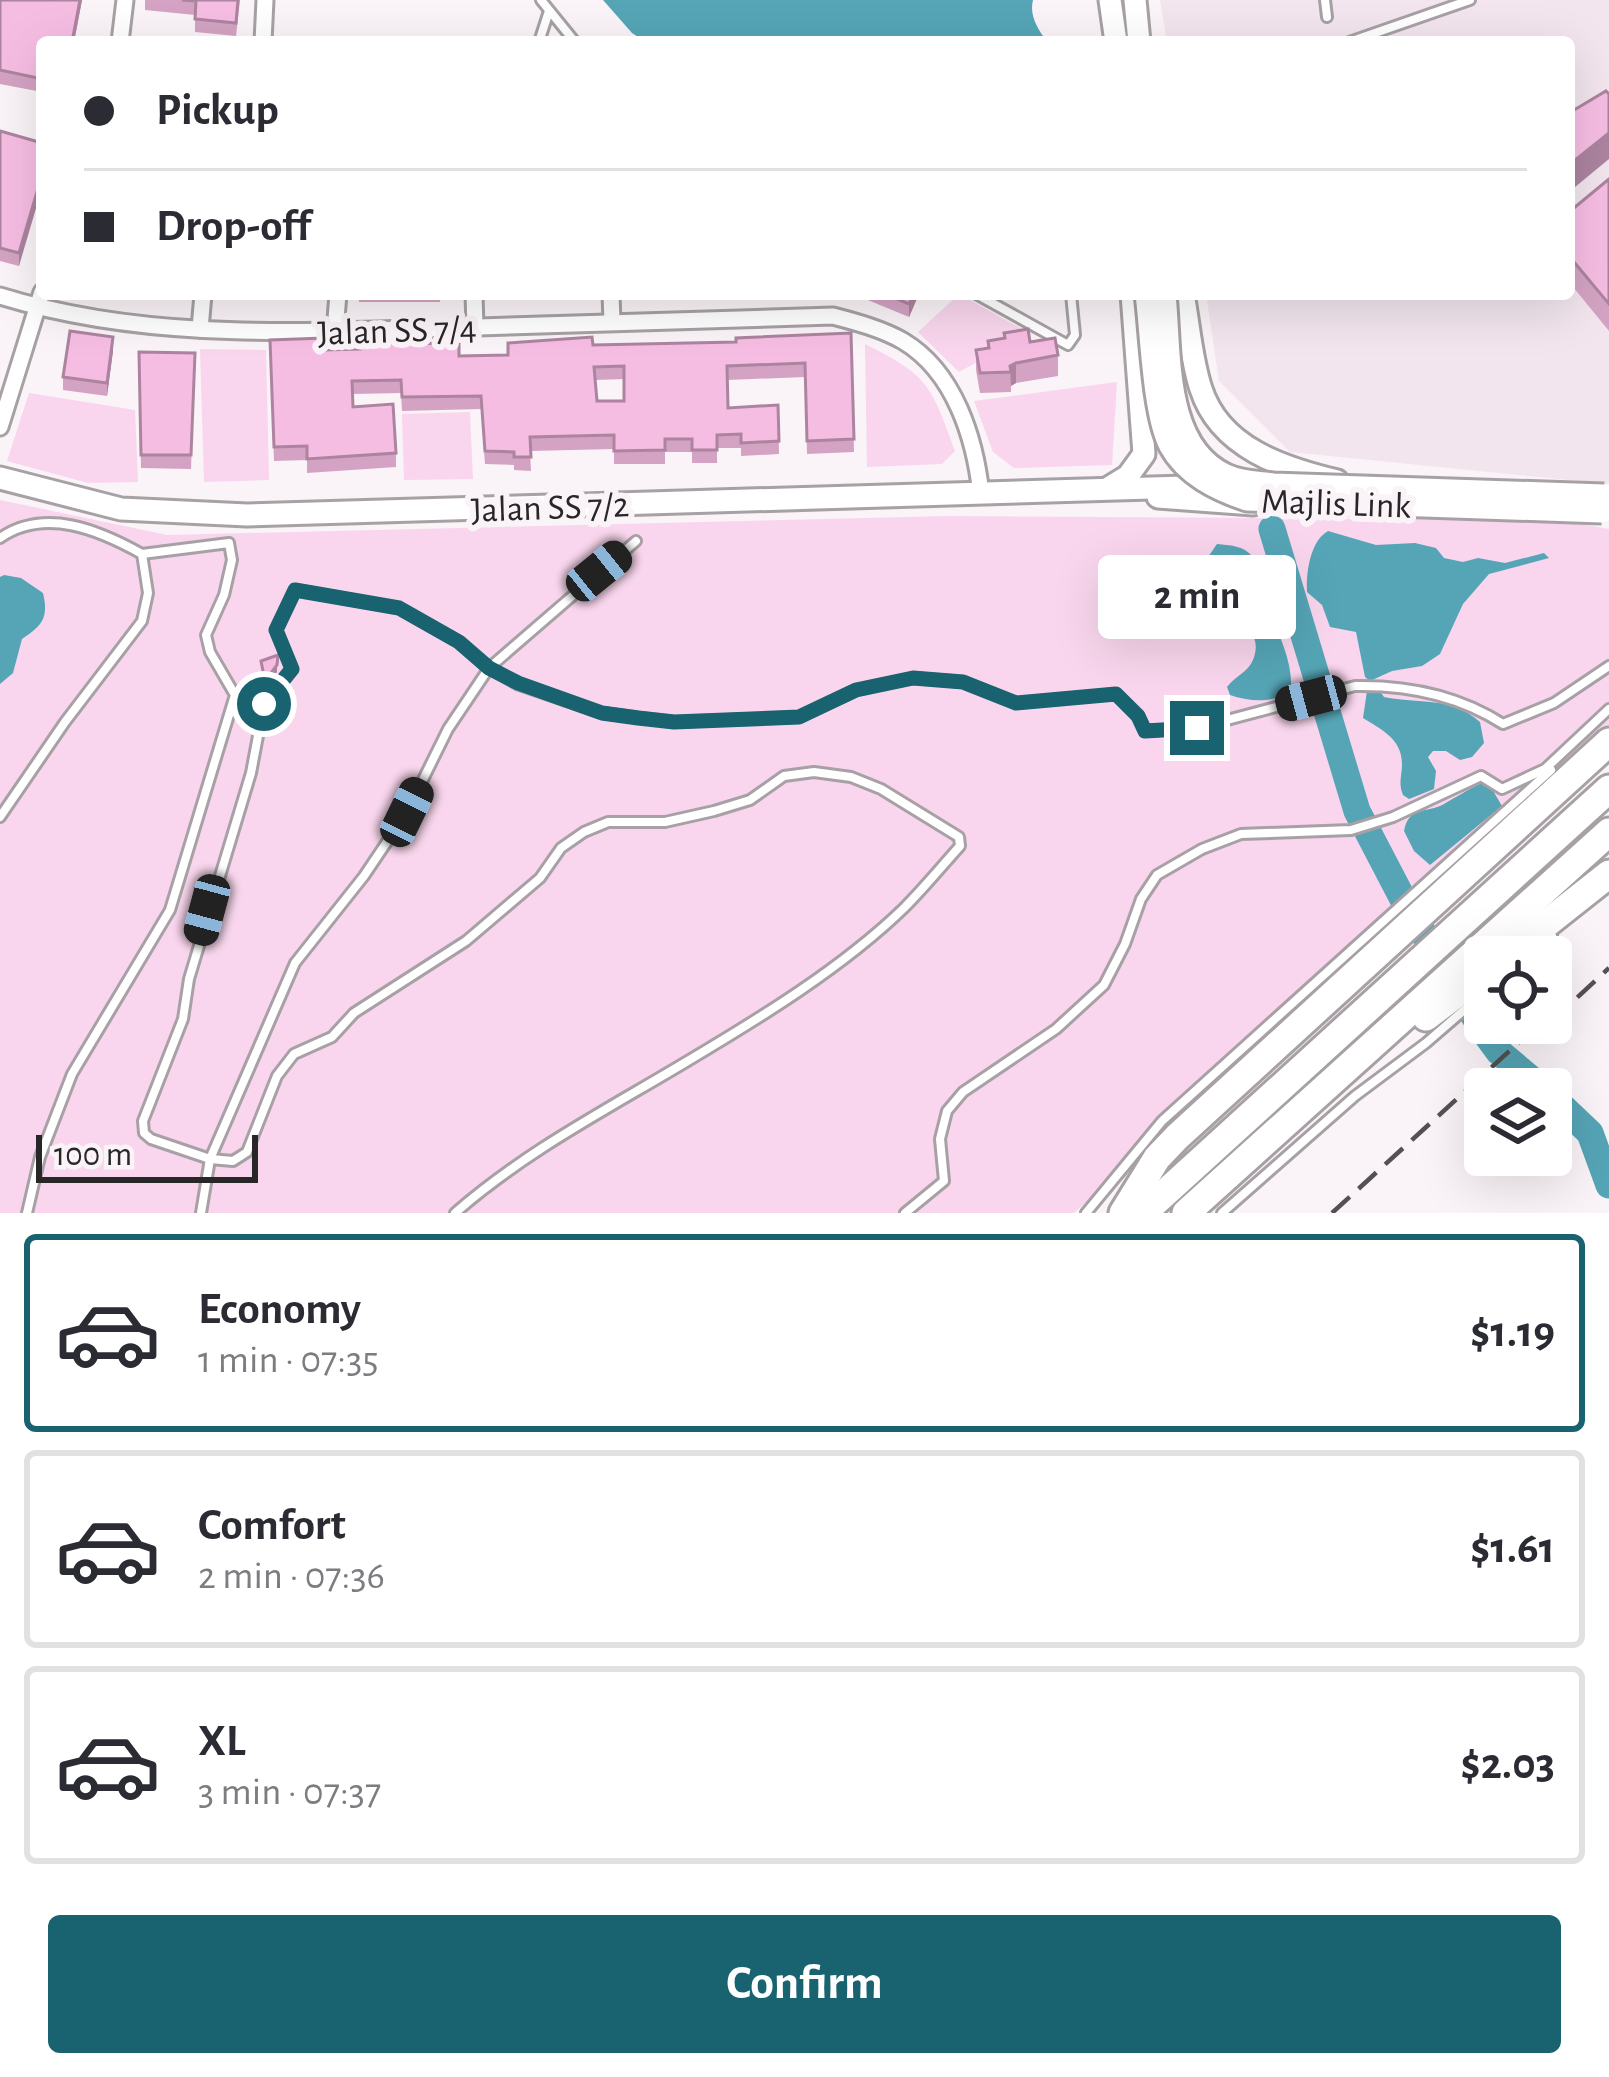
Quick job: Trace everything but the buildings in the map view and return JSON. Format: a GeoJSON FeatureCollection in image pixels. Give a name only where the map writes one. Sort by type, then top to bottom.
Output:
{"type":"FeatureCollection","features":[{"type":"Feature","properties":{"kind":"highway"},"geometry":{"type":"LineString","coordinates":[[1123,1213],[1167,1148],[1609,742]]}},
{"type":"Feature","properties":{"kind":"highway"},"geometry":{"type":"LineString","coordinates":[[1143,1213],[1609,790]]}},
{"type":"Feature","properties":{"kind":"highway"},"geometry":{"type":"LineString","coordinates":[[1506,936],[1609,832]]}},
{"type":"Feature","properties":{"kind":"highway"},"geometry":{"type":"LineString","coordinates":[[1531,936],[1609,874]]}},
{"type":"Feature","properties":{"kind":"highway"},"geometry":{"type":"LineString","coordinates":[[1186,1213],[1371,1044],[1464,974]]}},
{"type":"Feature","properties":{"kind":"highway"},"geometry":{"type":"LineString","coordinates":[[1371,1044],[1411,1028],[1464,979]]}},
{"type":"Feature","properties":{"kind":"street"},"geometry":{"type":"LineString","coordinates":[[120,36],[124,0]]}},
{"type":"Feature","properties":{"kind":"street"},"geometry":{"type":"LineString","coordinates":[[262,36],[265,0]]}},
{"type":"Feature","properties":{"kind":"street"},"geometry":{"type":"LineString","coordinates":[[1106,0],[1106,36]]}},
{"type":"Feature","properties":{"kind":"street"},"geometry":{"type":"LineString","coordinates":[[1106,0],[1115,36]]}},
{"type":"Feature","properties":{"kind":"street"},"geometry":{"type":"LineString","coordinates":[[1135,0],[1138,36]]}},
{"type":"Feature","properties":{"kind":"street","name":"Jalan SS 7/4"},"geometry":{"type":"LineString","coordinates":[[0,296],[36,300]]}},
{"type":"Feature","properties":{"kind":"street"},"geometry":{"type":"LineString","coordinates":[[0,427],[40,300]]}},
{"type":"Feature","properties":{"kind":"street","name":"Jalan SS 7/4"},"geometry":{"type":"LineString","coordinates":[[40,300],[240,334],[833,316],[905,342],[933,368],[958,404],[977,457],[981,494]]}},
{"type":"Feature","properties":{"kind":"street"},"geometry":{"type":"LineString","coordinates":[[200,329],[202,300]]}},
{"type":"Feature","properties":{"kind":"street"},"geometry":{"type":"LineString","coordinates":[[335,331],[338,300]]}},
{"type":"Feature","properties":{"kind":"street"},"geometry":{"type":"LineString","coordinates":[[475,300],[475,327]]}},
{"type":"Feature","properties":{"kind":"street"},"geometry":{"type":"LineString","coordinates":[[611,300],[612,322]]}},
{"type":"Feature","properties":{"kind":"street"},"geometry":{"type":"LineString","coordinates":[[1104,490],[1128,476],[1144,454],[1133,300]]}},
{"type":"Feature","properties":{"kind":"street","name":"Majlis Link"},"geometry":{"type":"LineString","coordinates":[[1147,300],[1161,416],[1170,446],[1214,489],[1247,500],[1607,506]]}},
{"type":"Feature","properties":{"kind":"street","name":"Majlis Link"},"geometry":{"type":"LineString","coordinates":[[1166,300],[1176,401],[1188,442],[1208,465],[1231,478],[1607,506]]}},
{"type":"Feature","properties":{"kind":"street"},"geometry":{"type":"LineString","coordinates":[[1140,377],[1153,419],[1169,439],[1190,436],[1197,428],[1201,391],[1184,300]]}},
{"type":"Feature","properties":{"kind":"street"},"geometry":{"type":"LineString","coordinates":[[1201,391],[1219,420],[1244,446],[1282,468],[1375,490]]}},
{"type":"Feature","properties":{"kind":"street","name":"Jalan SS 7/2"},"geometry":{"type":"LineString","coordinates":[[0,478],[121,509],[247,515],[1191,485],[1375,490],[1490,503]]}},
{"type":"Feature","properties":{"kind":"street","name":"Jalan SS 7/2"},"geometry":{"type":"LineString","coordinates":[[1104,490],[1193,501],[1607,506]]}},
{"type":"Feature","properties":{"kind":"lane"},"geometry":{"type":"LineString","coordinates":[[541,0],[569,36]]}},
{"type":"Feature","properties":{"kind":"lane"},"geometry":{"type":"LineString","coordinates":[[1325,0],[1327,17]]}},
{"type":"Feature","properties":{"kind":"lane"},"geometry":{"type":"LineString","coordinates":[[1366,36],[1471,0]]}},
{"type":"Feature","properties":{"kind":"lane"},"geometry":{"type":"LineString","coordinates":[[541,36],[549,11]]}},
{"type":"Feature","properties":{"kind":"lane"},"geometry":{"type":"LineString","coordinates":[[988,300],[1068,345],[1075,335],[1072,300]]}},
{"type":"Feature","properties":{"kind":"lane"},"geometry":{"type":"LineString","coordinates":[[0,538],[43,522],[100,531],[142,554],[229,543],[232,560],[224,595],[206,635],[210,652],[235,695],[170,910],[72,1074],[40,1157],[27,1213]]}},
{"type":"Feature","properties":{"kind":"lane"},"geometry":{"type":"LineString","coordinates":[[201,1213],[210,1160],[295,963],[407,812],[448,729],[489,668],[636,541]]}},
{"type":"Feature","properties":{"kind":"lane"},"geometry":{"type":"LineString","coordinates":[[0,817],[142,621],[148,592],[142,554]]}},
{"type":"Feature","properties":{"kind":"lane"},"geometry":{"type":"LineString","coordinates":[[455,1213],[500,1174],[588,1117],[688,1062],[823,972],[902,909],[960,846],[959,837],[881,788],[851,777],[814,772],[784,776],[750,800],[714,811],[665,822],[608,822],[562,848],[505,912],[354,1012],[332,1037],[294,1054],[277,1076],[248,1152],[233,1161],[210,1160],[151,1139],[143,1121],[183,1019],[189,979],[251,772],[264,704],[292,669],[276,630],[295,590],[399,608],[518,683],[602,713],[674,722],[799,717],[856,690],[913,678],[963,682],[1016,703],[1116,694],[1138,716],[1145,731],[1197,728],[1336,691],[1381,686],[1471,703],[1503,724],[1554,703],[1609,666]]}},
{"type":"Feature","properties":{"kind":"lane"},"geometry":{"type":"LineString","coordinates":[[905,1213],[944,1181],[940,1139],[947,1112],[963,1092],[1056,1029],[1104,985],[1141,899],[1157,875],[1241,834],[1351,830],[1481,776],[1502,789],[1545,770],[1609,712]]}},
{"type":"Feature","properties":{"kind":"lane"},"geometry":{"type":"LineString","coordinates":[[1087,1213],[1162,1121],[1609,712]]}},
{"type":"Feature","properties":{"kind":"lane"},"geometry":{"type":"LineString","coordinates":[[1574,917],[1609,889]]}},
{"type":"Feature","properties":{"kind":"lane"},"geometry":{"type":"LineString","coordinates":[[1552,936],[1557,932]]}},
{"type":"Feature","properties":{"kind":"lane"},"geometry":{"type":"LineString","coordinates":[[1222,1213],[1355,1096],[1464,1010]]}},
{"type":"Feature","properties":{"kind":"shaded area"},"geometry":{"type":"Polygon","coordinates":[[[1160,0],[1609,0],[1609,484],[1290,452],[1219,381],[1207,300],[1575,300],[1575,36],[1166,36],[1160,0]]]}},
{"type":"Feature","properties":{"kind":"shaded area"},"geometry":{"type":"Polygon","coordinates":[[[953,300],[970,300],[1029,333],[959,372],[918,332],[953,300]]]}},
{"type":"Feature","properties":{"kind":"shaded area"},"geometry":{"type":"Polygon","coordinates":[[[865,344],[903,365],[933,397],[955,451],[942,464],[867,467],[865,344]]]}},
{"type":"Feature","properties":{"kind":"shaded area"},"geometry":{"type":"Polygon","coordinates":[[[200,349],[266,350],[269,480],[204,482],[200,349]]]}},
{"type":"Feature","properties":{"kind":"shaded area"},"geometry":{"type":"Polygon","coordinates":[[[1117,382],[1112,465],[1014,468],[993,452],[974,401],[1117,382]]]}},
{"type":"Feature","properties":{"kind":"shaded area"},"geometry":{"type":"Polygon","coordinates":[[[29,393],[135,410],[138,482],[88,483],[7,461],[29,393]]]}},
{"type":"Feature","properties":{"kind":"shaded area"},"geometry":{"type":"Polygon","coordinates":[[[470,412],[473,479],[404,480],[402,414],[470,412]]]}},
{"type":"Feature","properties":{"kind":"shaded area"},"geometry":{"type":"Polygon","coordinates":[[[0,500],[167,535],[948,516],[1558,520],[1609,529],[1609,725],[1074,1213],[0,1213],[0,500]]]}},
{"type":"Feature","properties":{"kind":"water"},"geometry":{"type":"Polygon","coordinates":[[[603,0],[1033,0],[1033,17],[1043,36],[637,36],[603,0]]]}},
{"type":"Feature","properties":{"kind":"water"},"geometry":{"type":"Polygon","coordinates":[[[1328,531],[1376,545],[1415,543],[1463,562],[1478,558],[1505,563],[1544,553],[1549,558],[1489,574],[1463,604],[1440,654],[1422,666],[1370,681],[1365,677],[1356,632],[1330,627],[1322,605],[1307,592],[1313,550],[1328,531]]]}},
{"type":"Feature","properties":{"kind":"water"},"geometry":{"type":"Polygon","coordinates":[[[1217,544],[1245,550],[1258,566],[1289,666],[1291,689],[1278,697],[1254,700],[1230,695],[1227,687],[1251,664],[1256,649],[1251,631],[1217,597],[1211,584],[1206,560],[1217,544]]]}},
{"type":"Feature","properties":{"kind":"water"},"geometry":{"type":"Polygon","coordinates":[[[0,577],[21,578],[43,593],[45,609],[39,625],[22,639],[13,673],[0,684],[0,577]]]}},
{"type":"Feature","properties":{"kind":"water"},"geometry":{"type":"Polygon","coordinates":[[[1379,690],[1384,697],[1458,708],[1480,722],[1484,743],[1472,757],[1460,760],[1446,751],[1433,751],[1428,757],[1436,771],[1434,789],[1409,799],[1400,783],[1398,747],[1363,718],[1367,691],[1379,690]]]}},
{"type":"Feature","properties":{"kind":"water"},"geometry":{"type":"Polygon","coordinates":[[[1482,783],[1492,789],[1502,806],[1430,865],[1414,851],[1404,831],[1406,823],[1419,812],[1482,783]]]}},
{"type":"Feature","properties":{"kind":"waterway"},"geometry":{"type":"LineString","coordinates":[[1272,529],[1357,811],[1405,903],[1482,1029],[1518,1068]]}},
{"type":"Feature","properties":{"kind":"waterway"},"geometry":{"type":"LineString","coordinates":[[1572,1116],[1590,1133],[1609,1185]]}},
{"type":"Feature","properties":{"kind":"railway"},"geometry":{"type":"LineString","coordinates":[[1572,1002],[1609,968]]}},
{"type":"Feature","properties":{"kind":"railway"},"geometry":{"type":"LineString","coordinates":[[1332,1213],[1517,1044]]}},
{"type":"Feature","properties":{"kind":"route"},"geometry":{"type":"LineString","coordinates":[[264,704],[292,669],[276,630],[295,590],[399,608],[459,642],[489,668],[602,713],[674,722],[799,717],[856,690],[913,678],[963,682],[1016,703],[1116,694],[1138,716],[1145,731],[1197,728]]}}]}
